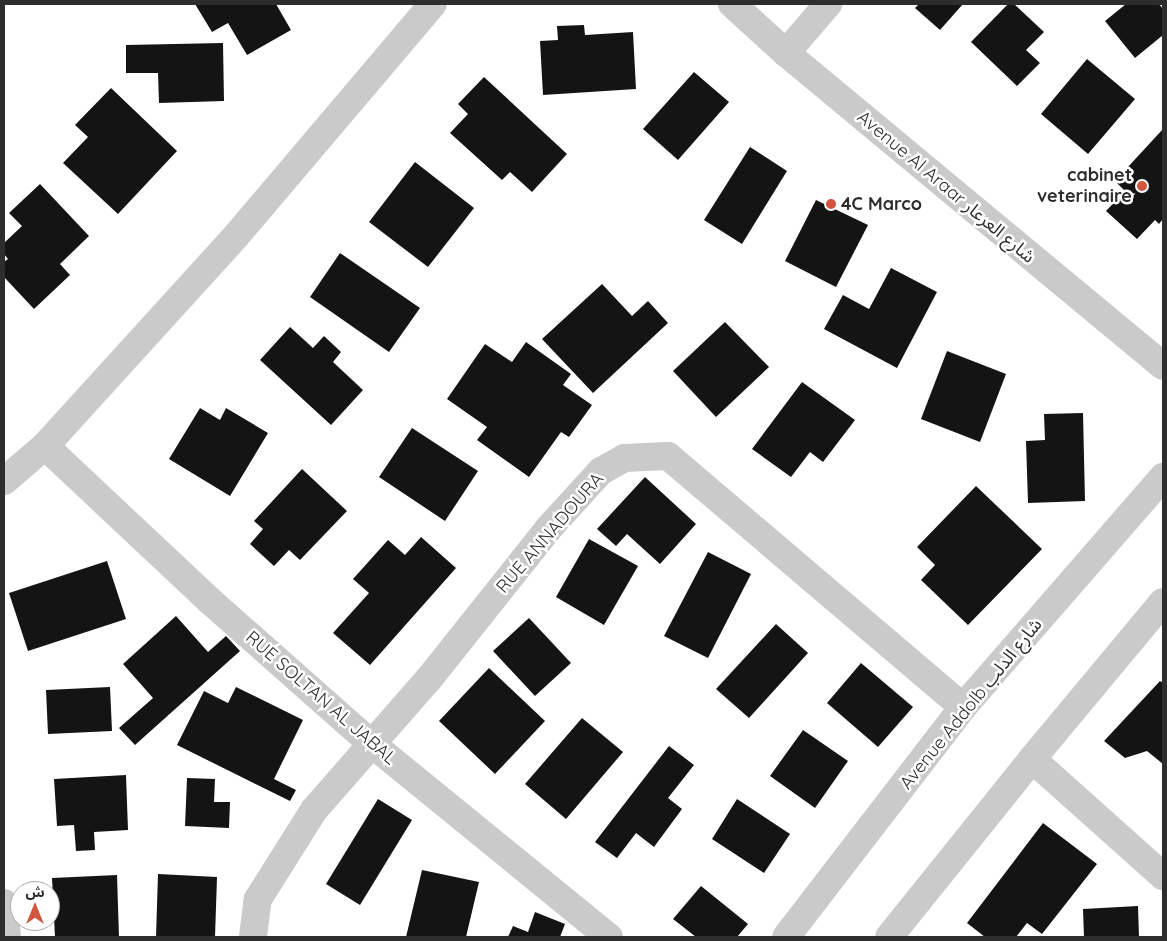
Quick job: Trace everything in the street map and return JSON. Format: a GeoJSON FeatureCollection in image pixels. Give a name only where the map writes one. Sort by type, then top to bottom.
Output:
{"type":"FeatureCollection","features":[{"type":"Feature","properties":{"kind":"street"},"geometry":{"type":"LineString","coordinates":[[4,482],[45,446],[236,236],[433,4]]}},
{"type":"Feature","properties":{"kind":"street","name":"Avenue Al Araar شارع العرعار"},"geometry":{"type":"LineString","coordinates":[[732,4],[786,53],[1163,366]]}},
{"type":"Feature","properties":{"kind":"street"},"geometry":{"type":"LineString","coordinates":[[786,53],[828,4]]}},
{"type":"Feature","properties":{"kind":"street","name":"RUE SOLTAN AL JABAL"},"geometry":{"type":"LineString","coordinates":[[45,446],[209,600],[372,744],[609,937]]}},
{"type":"Feature","properties":{"kind":"street","name":"RUE ANNADOURA"},"geometry":{"type":"LineString","coordinates":[[253,937],[258,899],[314,810],[372,744],[548,529],[601,472],[624,458],[656,455],[668,456],[963,708]]}},
{"type":"Feature","properties":{"kind":"street","name":"Avenue Addolb شارع الدلب"},"geometry":{"type":"LineString","coordinates":[[786,937],[963,708],[1163,477]]}},
{"type":"Feature","properties":{"kind":"street"},"geometry":{"type":"LineString","coordinates":[[889,937],[1032,759],[1163,602]]}},
{"type":"Feature","properties":{"kind":"street"},"geometry":{"type":"LineString","coordinates":[[1032,759],[1163,876]]}},
{"type":"Feature","properties":{"kind":"street"},"geometry":{"type":"LineString","coordinates":[[4,903],[7,937]]}},
{"type":"Feature","properties":{"kind":"building"},"geometry":{"type":"Polygon","coordinates":[[[195,4],[276,4],[291,30],[247,55],[228,23],[212,32],[195,4]]]}},
{"type":"Feature","properties":{"kind":"building"},"geometry":{"type":"Polygon","coordinates":[[[919,4],[963,4],[940,30],[915,8],[919,4]]]}},
{"type":"Feature","properties":{"kind":"building"},"geometry":{"type":"Polygon","coordinates":[[[1008,4],[1014,4],[1044,32],[1026,50],[1040,63],[1017,86],[971,42],[1008,4]]]}},
{"type":"Feature","properties":{"kind":"building"},"geometry":{"type":"Polygon","coordinates":[[[1126,4],[1159,4],[1163,9],[1163,35],[1135,58],[1105,21],[1126,4]]]}},
{"type":"Feature","properties":{"kind":"building"},"geometry":{"type":"Polygon","coordinates":[[[584,25],[585,35],[633,32],[636,89],[543,95],[540,41],[558,40],[557,26],[584,25]]]}},
{"type":"Feature","properties":{"kind":"building"},"geometry":{"type":"Polygon","coordinates":[[[223,43],[224,101],[159,103],[158,73],[126,73],[126,45],[223,43]]]}},
{"type":"Feature","properties":{"kind":"building"},"geometry":{"type":"Polygon","coordinates":[[[1087,59],[1135,99],[1088,154],[1041,114],[1087,59]]]}},
{"type":"Feature","properties":{"kind":"building"},"geometry":{"type":"Polygon","coordinates":[[[694,72],[729,102],[678,160],[643,129],[694,72]]]}},
{"type":"Feature","properties":{"kind":"building"},"geometry":{"type":"Polygon","coordinates":[[[484,77],[567,154],[532,192],[510,172],[502,180],[450,133],[468,114],[458,104],[484,77]]]}},
{"type":"Feature","properties":{"kind":"building"},"geometry":{"type":"Polygon","coordinates":[[[111,88],[177,151],[118,214],[63,163],[88,137],[75,125],[111,88]]]}},
{"type":"Feature","properties":{"kind":"building","name":"cabinet veterinaire"},"geometry":{"type":"Polygon","coordinates":[[[1163,129],[1163,219],[1159,224],[1155,220],[1137,239],[1106,211],[1125,191],[1115,181],[1163,129]]]}},
{"type":"Feature","properties":{"kind":"building"},"geometry":{"type":"Polygon","coordinates":[[[750,147],[787,171],[742,244],[704,220],[750,147]]]}},
{"type":"Feature","properties":{"kind":"building"},"geometry":{"type":"Polygon","coordinates":[[[415,162],[474,208],[428,267],[369,222],[415,162]]]}},
{"type":"Feature","properties":{"kind":"building"},"geometry":{"type":"Polygon","coordinates":[[[40,184],[89,236],[60,264],[70,275],[34,309],[4,277],[4,262],[8,259],[4,254],[4,243],[22,226],[9,213],[40,184]]]}},
{"type":"Feature","properties":{"kind":"building"},"geometry":{"type":"Polygon","coordinates":[[[816,200],[868,225],[836,287],[785,261],[816,200]]]}},
{"type":"Feature","properties":{"kind":"building"},"geometry":{"type":"Polygon","coordinates":[[[340,253],[420,308],[389,352],[310,297],[340,253]]]}},
{"type":"Feature","properties":{"kind":"building"},"geometry":{"type":"Polygon","coordinates":[[[891,268],[937,292],[897,368],[824,329],[843,295],[869,309],[891,268]]]}},
{"type":"Feature","properties":{"kind":"building"},"geometry":{"type":"Polygon","coordinates":[[[602,284],[632,316],[648,301],[668,323],[593,393],[542,339],[602,284]]]}},
{"type":"Feature","properties":{"kind":"building"},"geometry":{"type":"Polygon","coordinates":[[[725,322],[769,367],[716,417],[673,371],[725,322]]]}},
{"type":"Feature","properties":{"kind":"building"},"geometry":{"type":"Polygon","coordinates":[[[290,327],[313,348],[324,336],[341,352],[333,362],[363,390],[331,425],[260,360],[290,327]]]}},
{"type":"Feature","properties":{"kind":"building"},"geometry":{"type":"Polygon","coordinates":[[[526,342],[571,374],[563,385],[592,405],[569,437],[561,432],[529,477],[477,440],[487,427],[447,399],[485,344],[512,362],[526,342]]]}},
{"type":"Feature","properties":{"kind":"building"},"geometry":{"type":"Polygon","coordinates":[[[947,351],[1006,374],[980,442],[921,419],[947,351]]]}},
{"type":"Feature","properties":{"kind":"building"},"geometry":{"type":"Polygon","coordinates":[[[802,382],[855,420],[823,462],[810,452],[791,477],[752,449],[802,382]]]}},
{"type":"Feature","properties":{"kind":"building"},"geometry":{"type":"Polygon","coordinates":[[[200,408],[220,420],[226,408],[268,433],[230,496],[169,459],[200,408]]]}},
{"type":"Feature","properties":{"kind":"building"},"geometry":{"type":"Polygon","coordinates":[[[1083,413],[1085,501],[1028,503],[1026,441],[1045,440],[1044,414],[1083,413]]]}},
{"type":"Feature","properties":{"kind":"building"},"geometry":{"type":"Polygon","coordinates":[[[412,428],[478,471],[445,521],[379,477],[412,428]]]}},
{"type":"Feature","properties":{"kind":"building"},"geometry":{"type":"Polygon","coordinates":[[[302,469],[347,511],[300,560],[289,550],[274,566],[250,544],[263,529],[254,521],[302,469]]]}},
{"type":"Feature","properties":{"kind":"building"},"geometry":{"type":"Polygon","coordinates":[[[645,477],[696,524],[660,564],[627,534],[616,546],[597,529],[645,477]]]}},
{"type":"Feature","properties":{"kind":"building"},"geometry":{"type":"Polygon","coordinates":[[[976,486],[1042,549],[968,625],[921,580],[935,565],[917,547],[976,486]]]}},
{"type":"Feature","properties":{"kind":"building"},"geometry":{"type":"Polygon","coordinates":[[[421,537],[456,568],[370,665],[333,633],[369,593],[353,579],[388,540],[405,555],[421,537]]]}},
{"type":"Feature","properties":{"kind":"building"},"geometry":{"type":"Polygon","coordinates":[[[589,539],[638,566],[604,625],[556,597],[589,539]]]}},
{"type":"Feature","properties":{"kind":"building"},"geometry":{"type":"Polygon","coordinates":[[[708,552],[751,574],[708,658],[664,636],[708,552]]]}},
{"type":"Feature","properties":{"kind":"building"},"geometry":{"type":"Polygon","coordinates":[[[107,561],[126,619],[28,651],[9,593],[107,561]]]}},
{"type":"Feature","properties":{"kind":"building"},"geometry":{"type":"Polygon","coordinates":[[[176,616],[208,652],[226,636],[240,651],[135,745],[119,728],[153,698],[123,664],[176,616]]]}},
{"type":"Feature","properties":{"kind":"building"},"geometry":{"type":"Polygon","coordinates":[[[529,618],[571,663],[535,696],[493,651],[529,618]]]}},
{"type":"Feature","properties":{"kind":"building"},"geometry":{"type":"Polygon","coordinates":[[[776,624],[808,653],[749,718],[716,689],[776,624]]]}},
{"type":"Feature","properties":{"kind":"building"},"geometry":{"type":"Polygon","coordinates":[[[861,663],[913,707],[878,747],[827,703],[861,663]]]}},
{"type":"Feature","properties":{"kind":"building"},"geometry":{"type":"Polygon","coordinates":[[[489,668],[545,721],[495,774],[439,721],[489,668]]]}},
{"type":"Feature","properties":{"kind":"building"},"geometry":{"type":"Polygon","coordinates":[[[1160,681],[1163,683],[1163,764],[1147,751],[1125,758],[1104,741],[1160,681]]]}},
{"type":"Feature","properties":{"kind":"building"},"geometry":{"type":"Polygon","coordinates":[[[110,687],[112,731],[48,734],[46,690],[110,687]]]}},
{"type":"Feature","properties":{"kind":"building"},"geometry":{"type":"Polygon","coordinates":[[[236,687],[303,720],[274,779],[296,790],[290,801],[177,745],[204,691],[228,703],[236,687]]]}},
{"type":"Feature","properties":{"kind":"building"},"geometry":{"type":"Polygon","coordinates":[[[582,718],[623,752],[566,819],[525,784],[582,718]]]}},
{"type":"Feature","properties":{"kind":"building"},"geometry":{"type":"Polygon","coordinates":[[[803,730],[848,761],[815,808],[770,776],[803,730]]]}},
{"type":"Feature","properties":{"kind":"building"},"geometry":{"type":"Polygon","coordinates":[[[669,746],[694,765],[668,798],[682,809],[654,847],[636,833],[617,858],[595,842],[669,746]]]}},
{"type":"Feature","properties":{"kind":"building"},"geometry":{"type":"Polygon","coordinates":[[[126,775],[128,830],[94,832],[95,850],[76,851],[74,825],[57,826],[54,779],[126,775]]]}},
{"type":"Feature","properties":{"kind":"building"},"geometry":{"type":"Polygon","coordinates":[[[187,778],[215,779],[214,802],[230,802],[229,828],[185,826],[187,778]]]}},
{"type":"Feature","properties":{"kind":"building"},"geometry":{"type":"Polygon","coordinates":[[[378,799],[412,820],[360,905],[326,884],[378,799]]]}},
{"type":"Feature","properties":{"kind":"building"},"geometry":{"type":"Polygon","coordinates":[[[737,799],[790,834],[764,873],[712,839],[737,799]]]}},
{"type":"Feature","properties":{"kind":"building"},"geometry":{"type":"Polygon","coordinates":[[[1043,823],[1097,864],[1042,934],[1027,923],[1016,937],[985,937],[967,923],[1043,823]]]}},
{"type":"Feature","properties":{"kind":"building"},"geometry":{"type":"Polygon","coordinates":[[[422,870],[479,882],[466,937],[406,937],[422,870]]]}},
{"type":"Feature","properties":{"kind":"building"},"geometry":{"type":"Polygon","coordinates":[[[158,874],[217,877],[215,937],[156,937],[158,874]]]}},
{"type":"Feature","properties":{"kind":"building"},"geometry":{"type":"Polygon","coordinates":[[[117,875],[119,937],[55,937],[55,931],[60,931],[60,881],[52,881],[52,878],[117,875]]]}},
{"type":"Feature","properties":{"kind":"building"},"geometry":{"type":"Polygon","coordinates":[[[701,886],[748,924],[737,937],[696,937],[673,919],[701,886]]]}},
{"type":"Feature","properties":{"kind":"building"},"geometry":{"type":"Polygon","coordinates":[[[1138,906],[1139,937],[1084,937],[1083,909],[1138,906]]]}},
{"type":"Feature","properties":{"kind":"building"},"geometry":{"type":"Polygon","coordinates":[[[535,912],[565,924],[560,937],[508,937],[513,926],[528,932],[535,912]]]}},
{"type":"Feature","properties":{"kind":"place","name":"cabinet veterinaire"},"geometry":{"type":"Point","coordinates":[1142,186]}},
{"type":"Feature","properties":{"kind":"place","name":"4C Marco"},"geometry":{"type":"Point","coordinates":[831,204]}}]}
